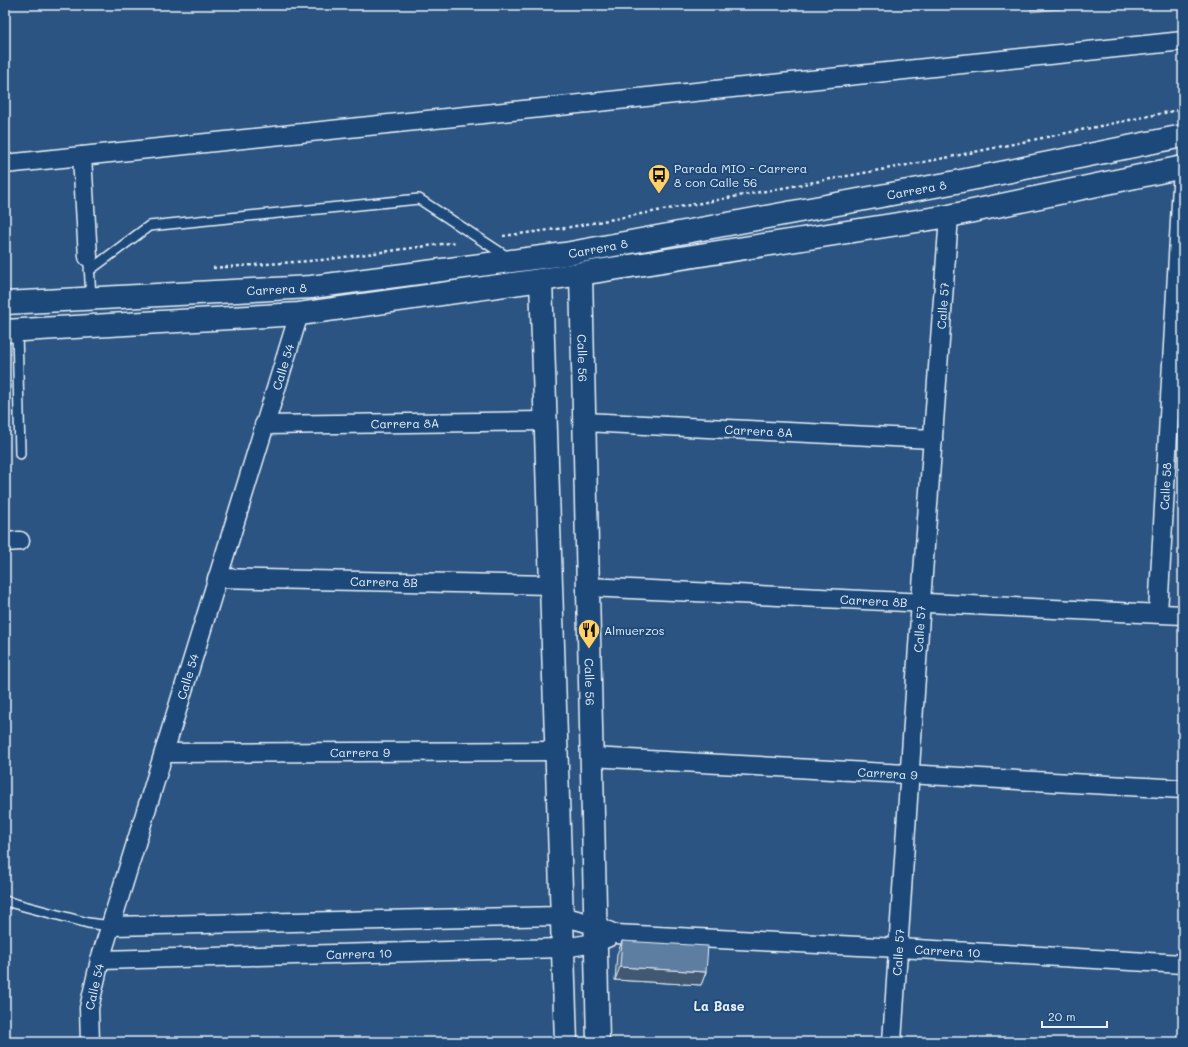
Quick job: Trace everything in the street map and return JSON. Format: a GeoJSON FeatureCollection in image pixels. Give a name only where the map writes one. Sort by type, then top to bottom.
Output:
{"type":"FeatureCollection","features":[{"type":"Feature","properties":{"kind":"main road","name":"Carrera 8"},"geometry":{"type":"LineString","coordinates":[[5,303],[311,287],[565,254],[938,186],[1183,136]]}},
{"type":"Feature","properties":{"kind":"main road","name":"Carrera 8"},"geometry":{"type":"LineString","coordinates":[[11,331],[299,314],[581,274],[949,216],[1183,167]]}},
{"type":"Feature","properties":{"kind":"main road","name":"Calle 56"},"geometry":{"type":"LineString","coordinates":[[581,274],[591,757],[602,934],[598,1042]]}},
{"type":"Feature","properties":{"kind":"main road"},"geometry":{"type":"LineString","coordinates":[[541,280],[566,1042]]}},
{"type":"Feature","properties":{"kind":"street"},"geometry":{"type":"LineString","coordinates":[[5,164],[1183,41]]}},
{"type":"Feature","properties":{"kind":"street"},"geometry":{"type":"LineString","coordinates":[[82,156],[89,263]]}},
{"type":"Feature","properties":{"kind":"street","name":"Calle 58"},"geometry":{"type":"LineString","coordinates":[[1158,613],[1177,386],[1183,167]]}},
{"type":"Feature","properties":{"kind":"street","name":"Calle 57"},"geometry":{"type":"LineString","coordinates":[[892,1042],[932,439],[949,216]]}},
{"type":"Feature","properties":{"kind":"street","name":"Calle 54"},"geometry":{"type":"LineString","coordinates":[[90,1042],[89,1008],[100,960],[299,314]]}},
{"type":"Feature","properties":{"kind":"street","name":"Carrera 8A"},"geometry":{"type":"LineString","coordinates":[[264,425],[546,421]]}},
{"type":"Feature","properties":{"kind":"street","name":"Carrera 8A"},"geometry":{"type":"LineString","coordinates":[[584,422],[932,439]]}},
{"type":"Feature","properties":{"kind":"street","name":"Carrera 8B"},"geometry":{"type":"LineString","coordinates":[[217,578],[551,585]]}},
{"type":"Feature","properties":{"kind":"street","name":"Carrera 8B"},"geometry":{"type":"LineString","coordinates":[[588,587],[921,601],[1183,615]]}},
{"type":"Feature","properties":{"kind":"street","name":"Carrera 9"},"geometry":{"type":"LineString","coordinates":[[164,753],[556,751]]}},
{"type":"Feature","properties":{"kind":"street","name":"Carrera 9"},"geometry":{"type":"LineString","coordinates":[[591,757],[1183,788]]}},
{"type":"Feature","properties":{"kind":"street","name":"Carrera 10"},"geometry":{"type":"LineString","coordinates":[[111,926],[562,916],[602,934],[899,948],[1183,964]]}},
{"type":"Feature","properties":{"kind":"street","name":"Carrera 10"},"geometry":{"type":"LineString","coordinates":[[100,960],[563,948],[602,934]]}},
{"type":"Feature","properties":{"kind":"lane"},"geometry":{"type":"LineString","coordinates":[[91,298],[89,263],[149,226],[419,199],[513,261]]}},
{"type":"Feature","properties":{"kind":"lane"},"geometry":{"type":"LineString","coordinates":[[11,331],[20,454]]}},
{"type":"Feature","properties":{"kind":"lane"},"geometry":{"type":"LineString","coordinates":[[5,901],[88,923],[111,926]]}},
{"type":"Feature","properties":{"kind":"path"},"geometry":{"type":"LineString","coordinates":[[208,269],[322,260],[565,228],[906,165],[1183,109]]}},
{"type":"Feature","properties":{"kind":"water"},"geometry":{"type":"Polygon","coordinates":[[[1031,5],[1079,5],[1079,7],[1031,12],[1031,5]]]}},
{"type":"Feature","properties":{"kind":"building"},"geometry":{"type":"Polygon","coordinates":[[[622,941],[708,946],[706,972],[620,967],[622,941]]]}},
{"type":"Feature","properties":{"kind":"place","name":"Parada MIO - Carrera 8 con Calle 56"},"geometry":{"type":"Point","coordinates":[659,194]}},
{"type":"Feature","properties":{"kind":"place","name":"Almuerzos"},"geometry":{"type":"Point","coordinates":[589,650]}},
{"type":"Feature","properties":{"kind":"district","name":"La Base"},"geometry":{"type":"Point","coordinates":[719,1005]}}]}
